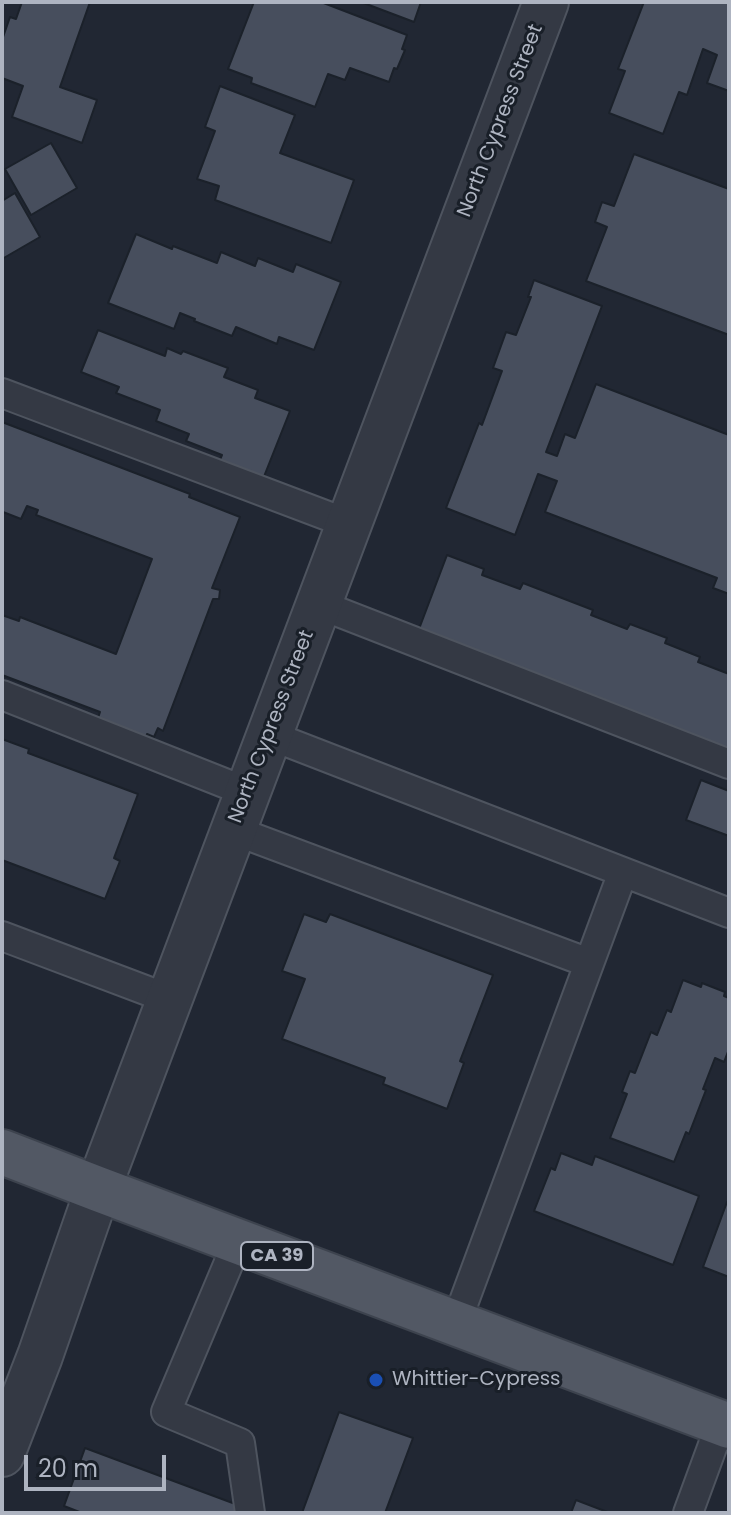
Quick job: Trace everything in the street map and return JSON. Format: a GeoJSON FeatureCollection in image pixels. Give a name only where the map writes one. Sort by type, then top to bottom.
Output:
{"type":"FeatureCollection","features":[{"type":"Feature","properties":{"kind":"main road","name":"CA 39"},"geometry":{"type":"LineString","coordinates":[[2,1152],[725,1424]]}},
{"type":"Feature","properties":{"kind":"street","name":"North Cypress Street"},"geometry":{"type":"LineString","coordinates":[[2,1454],[169,999],[546,2]]}},
{"type":"Feature","properties":{"kind":"lane"},"geometry":{"type":"LineString","coordinates":[[2,393],[349,524]]}},
{"type":"Feature","properties":{"kind":"lane"},"geometry":{"type":"LineString","coordinates":[[318,604],[729,764]]}},
{"type":"Feature","properties":{"kind":"lane"},"geometry":{"type":"LineString","coordinates":[[2,695],[240,811],[589,963]]}},
{"type":"Feature","properties":{"kind":"lane"},"geometry":{"type":"LineString","coordinates":[[269,735],[729,913]]}},
{"type":"Feature","properties":{"kind":"lane"},"geometry":{"type":"LineString","coordinates":[[456,1323],[623,872]]}},
{"type":"Feature","properties":{"kind":"lane"},"geometry":{"type":"LineString","coordinates":[[2,936],[169,999]]}},
{"type":"Feature","properties":{"kind":"lane"},"geometry":{"type":"LineString","coordinates":[[238,1241],[166,1412],[240,1443],[250,1513]]}},
{"type":"Feature","properties":{"kind":"lane"},"geometry":{"type":"LineString","coordinates":[[688,1513],[725,1424]]}},
{"type":"Feature","properties":{"kind":"building"},"geometry":{"type":"Polygon","coordinates":[[[22,2],[90,2],[60,87],[97,100],[82,143],[12,117],[23,86],[2,78],[2,40],[10,17],[16,19],[22,2]]]}},
{"type":"Feature","properties":{"kind":"building"},"geometry":{"type":"Polygon","coordinates":[[[254,2],[321,2],[407,35],[402,49],[405,50],[389,82],[350,68],[345,80],[328,74],[315,107],[251,83],[252,78],[228,69],[254,2]]]}},
{"type":"Feature","properties":{"kind":"building"},"geometry":{"type":"Polygon","coordinates":[[[361,2],[421,2],[414,22],[361,2]]]}},
{"type":"Feature","properties":{"kind":"building"},"geometry":{"type":"Polygon","coordinates":[[[644,2],[729,2],[729,91],[707,83],[717,55],[703,49],[687,95],[679,92],[663,134],[609,113],[625,71],[618,69],[644,2]]]}},
{"type":"Feature","properties":{"kind":"building"},"geometry":{"type":"Polygon","coordinates":[[[220,86],[295,115],[280,153],[354,180],[331,243],[215,200],[219,186],[197,179],[215,131],[205,127],[220,86]]]}},
{"type":"Feature","properties":{"kind":"building"},"geometry":{"type":"Polygon","coordinates":[[[51,143],[77,188],[31,215],[5,169],[51,143]]]}},
{"type":"Feature","properties":{"kind":"building"},"geometry":{"type":"Polygon","coordinates":[[[634,154],[729,189],[729,335],[586,281],[607,227],[595,222],[602,202],[614,206],[634,154]]]}},
{"type":"Feature","properties":{"kind":"building"},"geometry":{"type":"Polygon","coordinates":[[[15,193],[40,237],[2,259],[2,201],[15,193]]]}},
{"type":"Feature","properties":{"kind":"building"},"geometry":{"type":"Polygon","coordinates":[[[136,234],[217,263],[221,252],[255,266],[258,258],[293,272],[296,264],[341,282],[314,350],[279,337],[277,344],[236,327],[232,336],[180,313],[174,329],[108,303],[136,234]]]}},
{"type":"Feature","properties":{"kind":"building"},"geometry":{"type":"Polygon","coordinates":[[[534,280],[602,306],[546,452],[557,456],[565,434],[575,438],[596,384],[729,435],[729,594],[713,588],[717,578],[545,512],[557,481],[538,474],[515,535],[446,508],[502,371],[493,368],[506,332],[516,335],[531,297],[528,297],[534,280]]]}},
{"type":"Feature","properties":{"kind":"building"},"geometry":{"type":"Polygon","coordinates":[[[98,330],[165,356],[167,348],[181,354],[183,351],[228,368],[224,377],[258,390],[255,398],[290,411],[263,479],[219,462],[222,455],[186,441],[189,434],[156,421],[160,410],[116,393],[119,387],[81,372],[98,330]]]}},
{"type":"Feature","properties":{"kind":"building"},"geometry":{"type":"Polygon","coordinates":[[[2,422],[190,494],[189,497],[240,517],[212,588],[220,590],[219,599],[213,599],[163,731],[158,728],[154,737],[147,734],[145,740],[97,721],[100,712],[2,675],[2,615],[19,621],[20,617],[116,654],[152,559],[36,515],[38,510],[27,506],[21,519],[2,514],[2,422]]]}},
{"type":"Feature","properties":{"kind":"building"},"geometry":{"type":"Polygon","coordinates":[[[447,555],[484,569],[482,575],[520,589],[523,583],[593,610],[591,615],[627,629],[630,624],[667,638],[665,643],[700,657],[698,662],[729,674],[729,755],[419,629],[447,555]]]}},
{"type":"Feature","properties":{"kind":"building"},"geometry":{"type":"Polygon","coordinates":[[[2,739],[29,749],[28,753],[138,794],[114,858],[120,861],[105,899],[2,860],[2,739]]]}},
{"type":"Feature","properties":{"kind":"building"},"geometry":{"type":"Polygon","coordinates":[[[701,780],[729,791],[729,836],[686,820],[701,780]]]}},
{"type":"Feature","properties":{"kind":"building"},"geometry":{"type":"Polygon","coordinates":[[[304,914],[326,922],[330,914],[493,975],[460,1061],[464,1063],[447,1109],[383,1084],[385,1078],[282,1039],[305,979],[282,971],[304,914]]]}},
{"type":"Feature","properties":{"kind":"building"},"geometry":{"type":"Polygon","coordinates":[[[683,980],[725,992],[724,996],[729,998],[729,1049],[724,1062],[715,1058],[689,1134],[686,1132],[674,1162],[610,1138],[627,1094],[622,1092],[630,1071],[635,1073],[651,1032],[657,1035],[667,1010],[671,1012],[683,980]]]}},
{"type":"Feature","properties":{"kind":"building"},"geometry":{"type":"Polygon","coordinates":[[[561,1153],[592,1165],[595,1156],[699,1196],[673,1265],[534,1211],[551,1168],[555,1170],[561,1153]]]}},
{"type":"Feature","properties":{"kind":"building"},"geometry":{"type":"Polygon","coordinates":[[[729,1203],[729,1277],[703,1267],[729,1203]]]}},
{"type":"Feature","properties":{"kind":"building"},"geometry":{"type":"Polygon","coordinates":[[[339,1412],[413,1438],[385,1513],[302,1513],[339,1412]]]}},
{"type":"Feature","properties":{"kind":"building"},"geometry":{"type":"Polygon","coordinates":[[[85,1448],[238,1505],[235,1513],[82,1513],[64,1506],[85,1448]]]}},
{"type":"Feature","properties":{"kind":"building"},"geometry":{"type":"Polygon","coordinates":[[[576,1500],[610,1513],[571,1513],[576,1500]]]}},
{"type":"Feature","properties":{"kind":"place","name":"Whittier-Cypress"},"geometry":{"type":"Point","coordinates":[376,1380]}}]}
